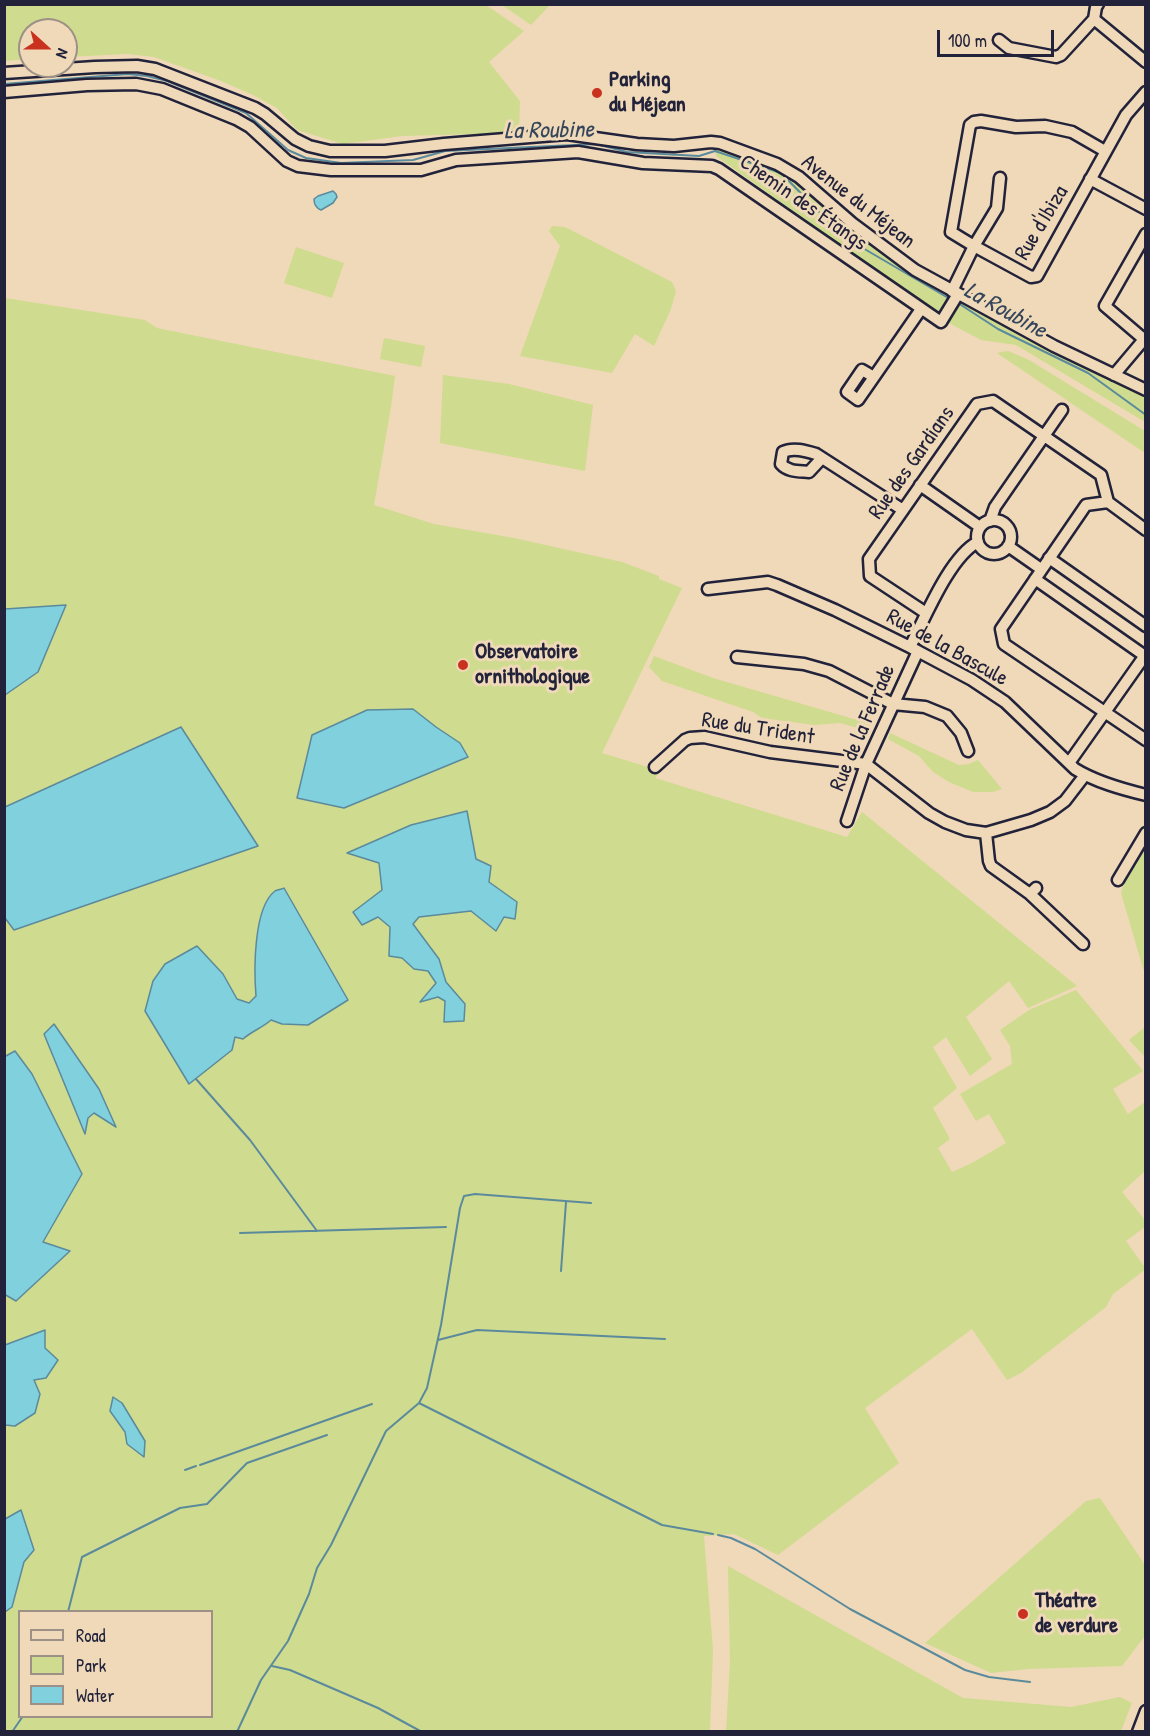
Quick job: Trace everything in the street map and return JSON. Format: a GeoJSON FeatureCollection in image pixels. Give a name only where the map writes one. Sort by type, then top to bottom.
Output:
{"type":"FeatureCollection","features":[{"type":"Feature","properties":{"kind":"street"},"geometry":{"type":"LineString","coordinates":[[999,40],[1010,48],[1056,57],[1061,55],[1094,19],[1098,4]]}},
{"type":"Feature","properties":{"kind":"street"},"geometry":{"type":"LineString","coordinates":[[1094,19],[1146,62]]}},
{"type":"Feature","properties":{"kind":"street","name":"Avenue du Méjean"},"geometry":{"type":"LineString","coordinates":[[4,73],[95,67],[137,66],[155,69],[255,108],[295,139],[309,146],[330,151],[385,151],[567,134],[638,144],[674,146],[720,143],[777,164],[799,177],[852,223],[915,270],[1054,346],[1146,390]]}},
{"type":"Feature","properties":{"kind":"street","name":"Chemin des Étangs"},"geometry":{"type":"LineString","coordinates":[[4,92],[87,85],[136,84],[162,89],[236,119],[250,127],[287,160],[298,166],[331,170],[421,170],[456,159],[578,152],[643,163],[712,166],[921,309],[943,320],[955,293]]}},
{"type":"Feature","properties":{"kind":"street","name":"Rue d'Ibiza"},"geometry":{"type":"LineString","coordinates":[[974,246],[1030,277],[1037,276],[1126,115],[1146,92]]}},
{"type":"Feature","properties":{"kind":"street"},"geometry":{"type":"LineString","coordinates":[[974,246],[951,232],[970,125],[974,122],[981,121],[1016,127],[1045,126],[1072,132],[1105,152]]}},
{"type":"Feature","properties":{"kind":"street"},"geometry":{"type":"LineString","coordinates":[[955,293],[974,246],[997,208],[1000,178]]}},
{"type":"Feature","properties":{"kind":"street"},"geometry":{"type":"LineString","coordinates":[[1090,179],[1146,209]]}},
{"type":"Feature","properties":{"kind":"street"},"geometry":{"type":"LineString","coordinates":[[1114,375],[1145,339],[1105,306],[1146,234]]}},
{"type":"Feature","properties":{"kind":"street"},"geometry":{"type":"LineString","coordinates":[[874,377],[921,309]]}},
{"type":"Feature","properties":{"kind":"street","name":"Rue des Gardians"},"geometry":{"type":"LineString","coordinates":[[926,613],[870,576],[869,560],[977,404],[993,401],[1101,475],[1108,502]]}},
{"type":"Feature","properties":{"kind":"street"},"geometry":{"type":"LineString","coordinates":[[920,485],[985,524],[1001,522],[1011,535],[1008,546],[1000,553],[994,554],[984,550],[977,537],[985,524],[995,507],[1062,410]]}},
{"type":"Feature","properties":{"kind":"street"},"geometry":{"type":"LineString","coordinates":[[822,458],[903,510]]}},
{"type":"Feature","properties":{"kind":"street"},"geometry":{"type":"LineString","coordinates":[[1146,530],[1108,502],[1086,505],[1001,629],[1004,644],[1104,714],[1146,740]]}},
{"type":"Feature","properties":{"kind":"street","name":"Rue de la Ferrade"},"geometry":{"type":"LineString","coordinates":[[847,821],[866,764],[893,704],[926,613],[946,578],[968,547],[978,542]]}},
{"type":"Feature","properties":{"kind":"street"},"geometry":{"type":"LineString","coordinates":[[1008,546],[1041,569]]}},
{"type":"Feature","properties":{"kind":"street"},"geometry":{"type":"LineString","coordinates":[[1049,558],[1146,626]]}},
{"type":"Feature","properties":{"kind":"street"},"geometry":{"type":"LineString","coordinates":[[1035,579],[1145,655],[1069,763]]}},
{"type":"Feature","properties":{"kind":"street","name":"Rue de la Bascule"},"geometry":{"type":"LineString","coordinates":[[708,589],[768,582],[835,610],[972,680],[1005,702],[1085,776],[1146,795]]}},
{"type":"Feature","properties":{"kind":"street"},"geometry":{"type":"LineString","coordinates":[[737,657],[804,664],[829,671],[893,704],[925,707],[947,716],[961,733],[968,751]]}},
{"type":"Feature","properties":{"kind":"street","name":"Rue du Trident"},"geometry":{"type":"LineString","coordinates":[[655,767],[685,740],[704,737],[770,752],[866,764]]}},
{"type":"Feature","properties":{"kind":"street"},"geometry":{"type":"LineString","coordinates":[[866,764],[929,813],[966,830],[986,833],[1050,812],[1065,801],[1085,776]]}},
{"type":"Feature","properties":{"kind":"street"},"geometry":{"type":"LineString","coordinates":[[986,833],[991,866],[1033,891],[1083,944]]}},
{"type":"Feature","properties":{"kind":"street"},"geometry":{"type":"LineString","coordinates":[[1118,880],[1146,833]]}},
{"type":"Feature","properties":{"kind":"street"},"geometry":{"type":"LineString","coordinates":[[1138,1731],[1146,1711]]}},
{"type":"Feature","properties":{"kind":"green space"},"geometry":{"type":"Polygon","coordinates":[[[550,4],[531,25],[502,5],[550,4]]]}},
{"type":"Feature","properties":{"kind":"green space"},"geometry":{"type":"Polygon","coordinates":[[[4,5],[486,5],[524,31],[489,62],[520,101],[519,133],[402,136],[343,144],[297,130],[277,108],[253,95],[154,57],[128,54],[78,56],[78,18],[18,18],[18,60],[5,61],[4,5]]]}},
{"type":"Feature","properties":{"kind":"green space"},"geometry":{"type":"Polygon","coordinates":[[[715,146],[781,169],[850,226],[952,297],[940,317],[716,156],[715,146]]]}},
{"type":"Feature","properties":{"kind":"green space"},"geometry":{"type":"Polygon","coordinates":[[[552,226],[565,227],[672,282],[676,291],[671,309],[654,346],[635,334],[612,373],[520,356],[560,246],[549,231],[552,226]]]}},
{"type":"Feature","properties":{"kind":"green space"},"geometry":{"type":"Polygon","coordinates":[[[296,247],[344,263],[332,298],[284,283],[296,247]]]}},
{"type":"Feature","properties":{"kind":"green space"},"geometry":{"type":"Polygon","coordinates":[[[5,298],[145,320],[157,328],[395,376],[374,505],[434,524],[514,538],[622,562],[659,576],[659,579],[682,588],[602,753],[661,771],[655,778],[847,837],[862,812],[1077,986],[1028,1008],[1009,981],[966,1017],[992,1059],[970,1076],[946,1037],[933,1047],[957,1088],[933,1108],[950,1139],[938,1148],[952,1172],[1006,1143],[989,1114],[976,1121],[960,1094],[1012,1064],[1010,1046],[1000,1030],[1029,1010],[1076,990],[1143,1071],[1113,1089],[1128,1114],[1145,1102],[1145,1171],[1122,1192],[1145,1220],[1145,1227],[1126,1241],[1146,1269],[1113,1294],[1106,1307],[1021,1373],[1007,1380],[972,1329],[865,1408],[899,1463],[778,1555],[734,1534],[704,1536],[713,1650],[710,1731],[5,1731],[4,1612],[12,1607],[24,1562],[21,1510],[5,1519],[5,1425],[15,1426],[45,1348],[45,1330],[5,1345],[5,1294],[16,1301],[69,1251],[43,1242],[82,1174],[15,1051],[5,1057],[5,298]]]}},
{"type":"Feature","properties":{"kind":"green space"},"geometry":{"type":"Polygon","coordinates":[[[959,302],[1145,396],[1145,422],[1016,345],[981,340],[947,322],[959,302]]]}},
{"type":"Feature","properties":{"kind":"green space"},"geometry":{"type":"Polygon","coordinates":[[[384,338],[425,346],[421,367],[380,359],[384,338]]]}},
{"type":"Feature","properties":{"kind":"green space"},"geometry":{"type":"Polygon","coordinates":[[[1008,351],[1029,360],[1145,431],[1145,453],[997,353],[1008,351]]]}},
{"type":"Feature","properties":{"kind":"green space"},"geometry":{"type":"Polygon","coordinates":[[[443,375],[509,384],[593,405],[585,471],[440,443],[443,375]]]}},
{"type":"Feature","properties":{"kind":"green space"},"geometry":{"type":"Polygon","coordinates":[[[654,656],[713,678],[871,724],[868,731],[840,723],[814,725],[762,718],[753,712],[662,681],[649,667],[654,656]]]}},
{"type":"Feature","properties":{"kind":"green space"},"geometry":{"type":"Polygon","coordinates":[[[890,733],[959,765],[978,760],[1002,789],[993,792],[973,792],[949,782],[933,772],[919,756],[888,739],[890,733]]]}},
{"type":"Feature","properties":{"kind":"green space"},"geometry":{"type":"Polygon","coordinates":[[[1145,841],[1145,975],[1121,893],[1127,875],[1145,841]]]}},
{"type":"Feature","properties":{"kind":"green space"},"geometry":{"type":"Polygon","coordinates":[[[1145,1027],[1145,1057],[1129,1040],[1145,1027]]]}},
{"type":"Feature","properties":{"kind":"green space"},"geometry":{"type":"Polygon","coordinates":[[[1100,1498],[1145,1565],[1145,1636],[1122,1666],[1028,1669],[991,1673],[925,1643],[1086,1501],[1100,1498]]]}},
{"type":"Feature","properties":{"kind":"green space"},"geometry":{"type":"Polygon","coordinates":[[[728,1566],[963,1698],[1071,1707],[1120,1697],[1132,1703],[1121,1731],[726,1731],[730,1662],[728,1566]]]}},
{"type":"Feature","properties":{"kind":"water"},"geometry":{"type":"Polygon","coordinates":[[[333,191],[337,197],[333,203],[321,210],[315,205],[314,199],[333,191]]]}},
{"type":"Feature","properties":{"kind":"water"},"geometry":{"type":"Polygon","coordinates":[[[66,605],[38,672],[5,695],[5,609],[66,605]]]}},
{"type":"Feature","properties":{"kind":"water"},"geometry":{"type":"Polygon","coordinates":[[[413,709],[460,743],[468,757],[344,808],[297,798],[312,735],[367,710],[413,709]]]}},
{"type":"Feature","properties":{"kind":"water"},"geometry":{"type":"Polygon","coordinates":[[[181,727],[258,846],[14,930],[5,918],[5,807],[181,727]]]}},
{"type":"Feature","properties":{"kind":"water"},"geometry":{"type":"Polygon","coordinates":[[[467,811],[476,859],[491,866],[489,882],[517,902],[515,919],[504,917],[496,931],[471,911],[419,917],[413,924],[439,959],[446,982],[465,1004],[464,1021],[444,1022],[445,1001],[438,997],[420,1002],[436,983],[428,971],[414,969],[402,958],[389,956],[390,927],[378,917],[362,925],[353,912],[382,890],[379,863],[347,853],[411,825],[467,811]]]}},
{"type":"Feature","properties":{"kind":"water"},"geometry":{"type":"Polygon","coordinates":[[[284,888],[348,1000],[308,1025],[282,1024],[271,1020],[243,1039],[235,1037],[232,1050],[189,1084],[145,1011],[153,981],[165,964],[197,946],[223,974],[237,999],[249,1003],[256,996],[256,940],[262,911],[275,891],[284,888]]]}},
{"type":"Feature","properties":{"kind":"water"},"geometry":{"type":"Polygon","coordinates":[[[54,1024],[99,1089],[116,1127],[94,1113],[88,1118],[85,1134],[44,1034],[54,1024]]]}},
{"type":"Feature","properties":{"kind":"water"},"geometry":{"type":"Polygon","coordinates":[[[15,1051],[32,1074],[82,1174],[43,1242],[70,1251],[16,1301],[4,1294],[4,1057],[15,1051]]]}},
{"type":"Feature","properties":{"kind":"water"},"geometry":{"type":"Polygon","coordinates":[[[45,1330],[45,1348],[58,1360],[46,1378],[34,1380],[40,1394],[35,1413],[15,1426],[5,1425],[5,1345],[45,1330]]]}},
{"type":"Feature","properties":{"kind":"water"},"geometry":{"type":"Polygon","coordinates":[[[113,1397],[122,1403],[145,1441],[144,1457],[127,1444],[125,1432],[110,1411],[113,1397]]]}},
{"type":"Feature","properties":{"kind":"water"},"geometry":{"type":"Polygon","coordinates":[[[21,1510],[34,1550],[24,1562],[12,1607],[5,1612],[5,1519],[21,1510]]]}},
{"type":"Feature","properties":{"kind":"waterway","name":"La Roubine"},"geometry":{"type":"LineString","coordinates":[[4,84],[128,74],[147,76],[167,81],[246,113],[288,150],[306,158],[341,163],[413,160],[445,151],[596,144],[627,152],[699,156],[715,151],[781,173],[844,237],[950,299]]}},
{"type":"Feature","properties":{"kind":"waterway","name":"La Roubine"},"geometry":{"type":"LineString","coordinates":[[958,303],[998,329],[1088,373],[1146,415]]}},
{"type":"Feature","properties":{"kind":"waterway"},"geometry":{"type":"LineString","coordinates":[[196,1079],[250,1140],[317,1231]]}},
{"type":"Feature","properties":{"kind":"waterway"},"geometry":{"type":"LineString","coordinates":[[237,1732],[261,1680],[288,1641],[309,1594],[317,1568],[331,1545],[386,1431],[419,1403],[427,1388],[441,1325],[460,1208],[464,1196],[475,1194],[591,1203]]}},
{"type":"Feature","properties":{"kind":"waterway"},"geometry":{"type":"LineString","coordinates":[[561,1271],[566,1202]]}},
{"type":"Feature","properties":{"kind":"waterway"},"geometry":{"type":"LineString","coordinates":[[240,1233],[446,1227]]}},
{"type":"Feature","properties":{"kind":"waterway"},"geometry":{"type":"LineString","coordinates":[[438,1340],[477,1330],[665,1339]]}},
{"type":"Feature","properties":{"kind":"waterway"},"geometry":{"type":"LineString","coordinates":[[419,1403],[662,1525],[713,1534]]}},
{"type":"Feature","properties":{"kind":"waterway"},"geometry":{"type":"LineString","coordinates":[[200,1465],[372,1404]]}},
{"type":"Feature","properties":{"kind":"waterway"},"geometry":{"type":"LineString","coordinates":[[69,1610],[82,1557],[180,1508],[207,1504],[247,1463],[327,1435]]}},
{"type":"Feature","properties":{"kind":"waterway"},"geometry":{"type":"LineString","coordinates":[[185,1470],[196,1466]]}},
{"type":"Feature","properties":{"kind":"waterway"},"geometry":{"type":"LineString","coordinates":[[718,1535],[755,1549],[850,1609],[965,1670],[989,1677],[1030,1682]]}},
{"type":"Feature","properties":{"kind":"waterway"},"geometry":{"type":"LineString","coordinates":[[272,1666],[290,1670],[378,1708],[422,1732]]}},
{"type":"Feature","properties":{"kind":"waterway"},"geometry":{"type":"LineString","coordinates":[[12,1732],[22,1718]]}},
{"type":"Feature","properties":{"kind":"place","name":"Parking du Méjean"},"geometry":{"type":"Point","coordinates":[597,93]}},
{"type":"Feature","properties":{"kind":"place","name":"Observatoire ornithologique"},"geometry":{"type":"Point","coordinates":[463,665]}},
{"type":"Feature","properties":{"kind":"place","name":"Théatre de verdure"},"geometry":{"type":"Point","coordinates":[1023,1614]}}]}
